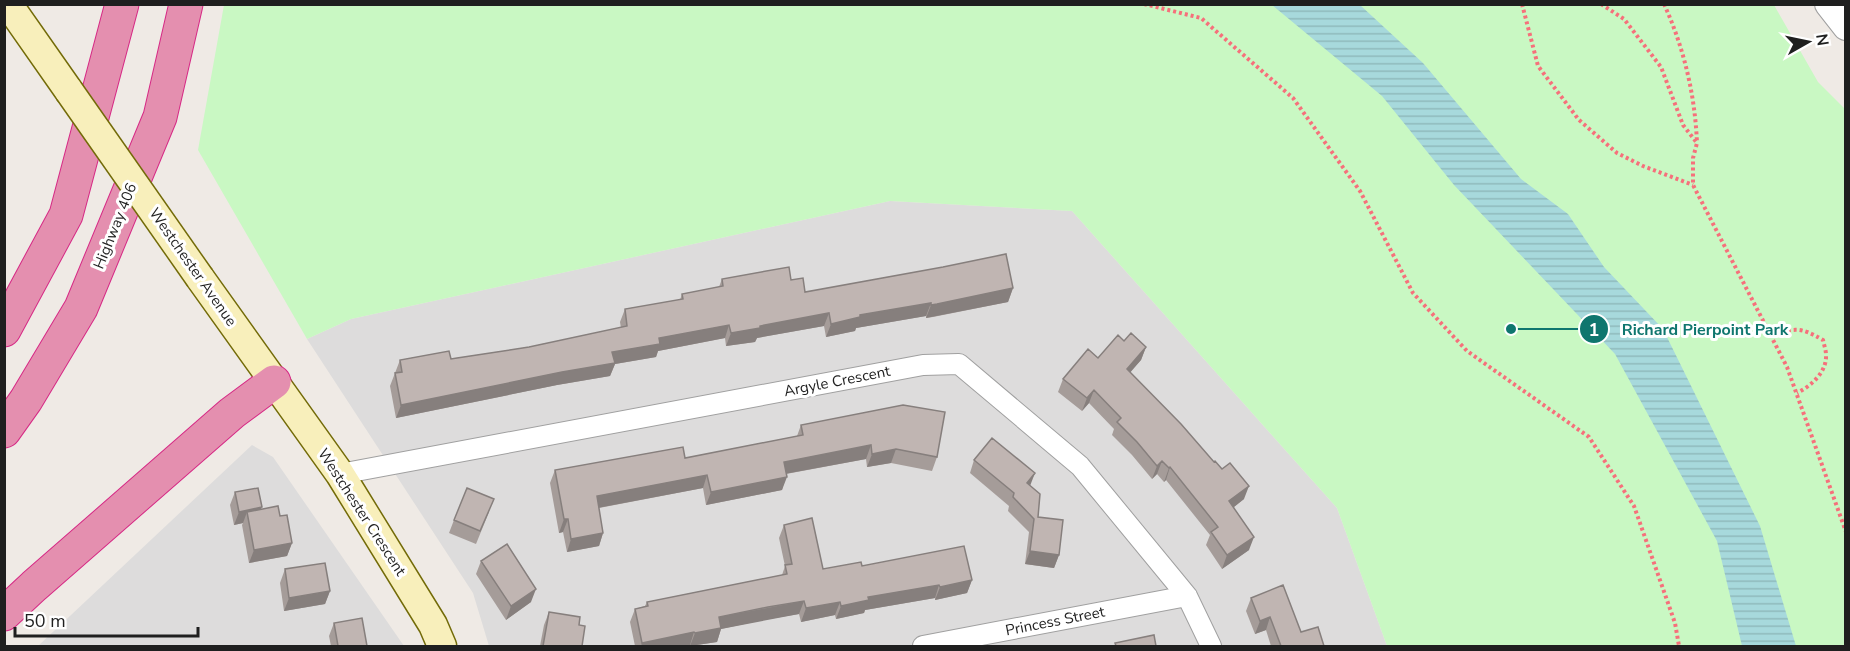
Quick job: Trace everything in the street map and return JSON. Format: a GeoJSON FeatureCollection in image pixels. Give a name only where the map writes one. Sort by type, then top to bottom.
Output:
{"type":"FeatureCollection","features":[{"type":"Feature","properties":{"kind":"highway"},"geometry":{"type":"LineString","coordinates":[[4,330],[66,215],[122,4]]}},
{"type":"Feature","properties":{"kind":"highway","name":"Highway 406"},"geometry":{"type":"LineString","coordinates":[[4,431],[26,400],[81,308],[160,117],[186,4]]}},
{"type":"Feature","properties":{"kind":"highway"},"geometry":{"type":"LineString","coordinates":[[4,614],[223,421],[274,382]]}},
{"type":"Feature","properties":{"kind":"main road","name":"Westchester Avenue"},"geometry":{"type":"LineString","coordinates":[[16,15],[274,382]]}},
{"type":"Feature","properties":{"kind":"main road","name":"Westchester Crescent"},"geometry":{"type":"LineString","coordinates":[[274,382],[340,474],[433,624],[442,646]]}},
{"type":"Feature","properties":{"kind":"street","name":"Argyle Crescent"},"geometry":{"type":"LineString","coordinates":[[340,474],[923,365],[959,364],[1080,465],[1187,597],[1211,646]]}},
{"type":"Feature","properties":{"kind":"street","name":"Princess Street"},"geometry":{"type":"LineString","coordinates":[[923,646],[1187,597]]}},
{"type":"Feature","properties":{"kind":"path"},"geometry":{"type":"LineString","coordinates":[[1144,4],[1201,18],[1293,98],[1360,191],[1413,293],[1467,351],[1589,436],[1634,506],[1675,622],[1679,646]]}},
{"type":"Feature","properties":{"kind":"path"},"geometry":{"type":"LineString","coordinates":[[1522,4],[1538,66],[1579,120],[1617,153],[1643,166],[1694,185]]}},
{"type":"Feature","properties":{"kind":"path"},"geometry":{"type":"LineString","coordinates":[[1601,4],[1624,19],[1661,67],[1683,125],[1697,143]]}},
{"type":"Feature","properties":{"kind":"path"},"geometry":{"type":"LineString","coordinates":[[1664,4],[1673,24],[1694,98],[1697,143],[1693,158],[1694,185],[1787,367],[1845,532]]}},
{"type":"Feature","properties":{"kind":"path"},"geometry":{"type":"LineString","coordinates":[[1770,334],[1806,330],[1822,340],[1826,356],[1823,370],[1807,388],[1797,393]]}},
{"type":"Feature","properties":{"kind":"shaded area"},"geometry":{"type":"Polygon","coordinates":[[[890,201],[1072,211],[1337,508],[1387,646],[489,646],[473,593],[307,339],[351,319],[890,201]]]}},
{"type":"Feature","properties":{"kind":"shaded area"},"geometry":{"type":"Polygon","coordinates":[[[252,445],[273,457],[404,646],[38,646],[252,445]]]}},
{"type":"Feature","properties":{"kind":"green space"},"geometry":{"type":"Polygon","coordinates":[[[224,5],[1774,5],[1818,82],[1845,109],[1845,646],[1387,646],[1337,508],[1072,211],[890,201],[351,319],[307,339],[198,150],[224,5]]]}},
{"type":"Feature","properties":{"kind":"water"},"geometry":{"type":"Polygon","coordinates":[[[1272,5],[1360,5],[1423,63],[1521,179],[1568,214],[1604,267],[1663,329],[1760,526],[1796,646],[1742,646],[1717,541],[1615,354],[1454,185],[1382,96],[1272,5]]]}},
{"type":"Feature","properties":{"kind":"building"},"geometry":{"type":"Polygon","coordinates":[[[1006,254],[1013,288],[937,304],[931,305],[931,303],[860,315],[860,317],[831,324],[829,313],[731,333],[729,325],[659,338],[660,344],[612,352],[615,363],[401,405],[395,373],[402,372],[400,360],[449,351],[451,359],[529,347],[627,326],[625,309],[683,299],[682,294],[723,286],[722,279],[789,267],[791,280],[803,278],[805,292],[1006,254]]]}},
{"type":"Feature","properties":{"kind":"building"},"geometry":{"type":"Polygon","coordinates":[[[1131,333],[1146,347],[1127,369],[1181,424],[1214,462],[1222,469],[1230,463],[1249,486],[1229,501],[1254,537],[1227,555],[1211,532],[1218,527],[1170,467],[1162,461],[1157,466],[1117,422],[1121,418],[1094,390],[1087,398],[1063,379],[1088,349],[1098,358],[1118,335],[1124,341],[1131,333]]]}},
{"type":"Feature","properties":{"kind":"building"},"geometry":{"type":"Polygon","coordinates":[[[903,405],[945,412],[937,457],[896,449],[872,454],[871,445],[784,462],[787,477],[711,492],[707,475],[597,496],[603,533],[571,539],[568,519],[564,519],[555,470],[683,447],[685,458],[803,435],[801,425],[903,405]]]}},
{"type":"Feature","properties":{"kind":"building"},"geometry":{"type":"Polygon","coordinates":[[[992,438],[1035,473],[1027,483],[1040,494],[1038,517],[1063,520],[1059,555],[1030,551],[1034,519],[1013,497],[1014,493],[974,460],[992,438]]]}},
{"type":"Feature","properties":{"kind":"building"},"geometry":{"type":"Polygon","coordinates":[[[258,488],[262,507],[239,512],[235,492],[258,488]]]}},
{"type":"Feature","properties":{"kind":"building"},"geometry":{"type":"Polygon","coordinates":[[[467,488],[494,499],[480,531],[454,520],[467,488]]]}},
{"type":"Feature","properties":{"kind":"building"},"geometry":{"type":"Polygon","coordinates":[[[278,506],[280,516],[287,515],[292,543],[254,550],[247,512],[278,506]]]}},
{"type":"Feature","properties":{"kind":"building"},"geometry":{"type":"Polygon","coordinates":[[[812,518],[823,569],[861,562],[862,566],[964,546],[972,580],[868,597],[869,600],[841,606],[840,602],[806,608],[804,601],[768,607],[719,617],[721,628],[642,643],[635,609],[648,606],[647,602],[787,574],[785,565],[792,564],[784,525],[812,518]]]}},
{"type":"Feature","properties":{"kind":"building"},"geometry":{"type":"Polygon","coordinates":[[[507,544],[536,589],[511,606],[481,561],[507,544]]]}},
{"type":"Feature","properties":{"kind":"building"},"geometry":{"type":"Polygon","coordinates":[[[325,563],[330,591],[289,598],[285,569],[325,563]]]}},
{"type":"Feature","properties":{"kind":"building"},"geometry":{"type":"Polygon","coordinates":[[[1283,585],[1301,632],[1318,627],[1324,646],[1281,646],[1270,617],[1260,621],[1251,598],[1283,585]]]}},
{"type":"Feature","properties":{"kind":"building"},"geometry":{"type":"Polygon","coordinates":[[[549,612],[580,617],[579,625],[585,626],[582,646],[543,646],[549,612]]]}},
{"type":"Feature","properties":{"kind":"building"},"geometry":{"type":"Polygon","coordinates":[[[362,618],[367,646],[338,646],[334,623],[362,618]]]}},
{"type":"Feature","properties":{"kind":"building"},"geometry":{"type":"Polygon","coordinates":[[[1154,635],[1156,646],[1116,646],[1115,643],[1154,635]]]}},
{"type":"Feature","properties":{"kind":"place","name":"Richard Pierpoint Park"},"geometry":{"type":"Point","coordinates":[1511,329]}}]}
